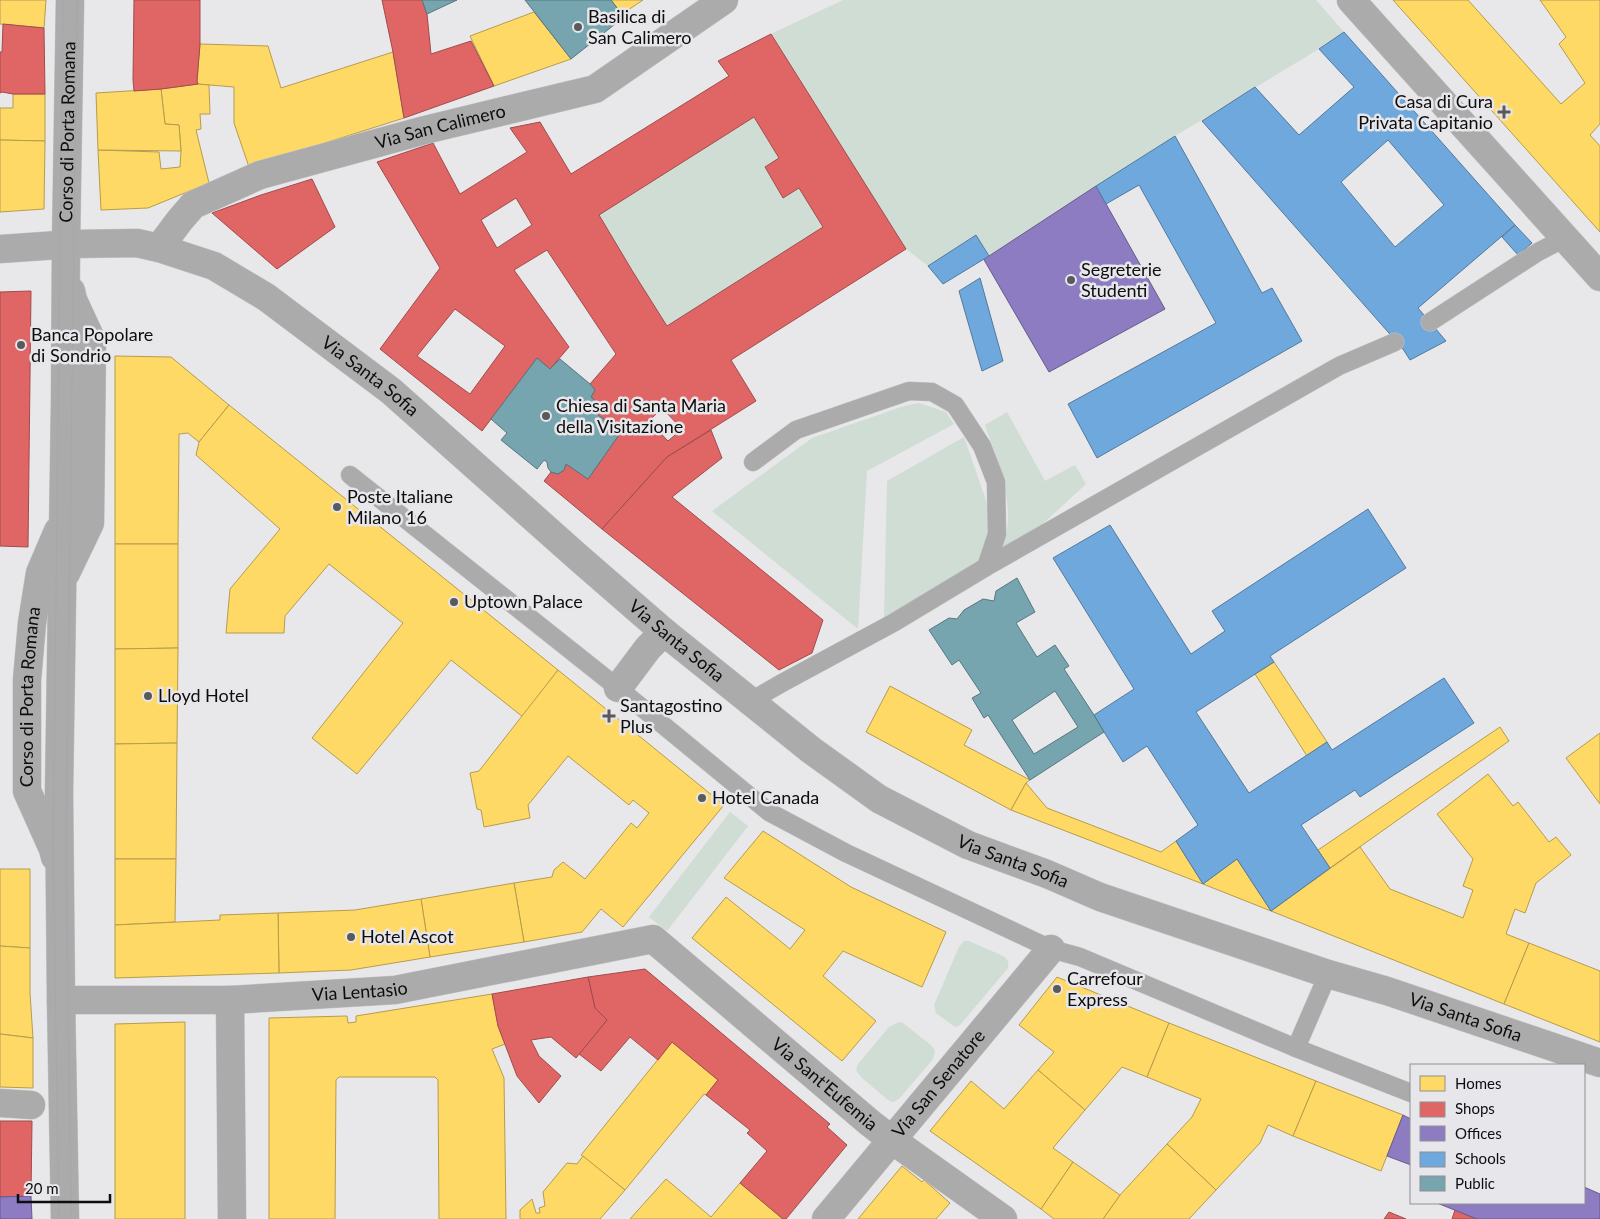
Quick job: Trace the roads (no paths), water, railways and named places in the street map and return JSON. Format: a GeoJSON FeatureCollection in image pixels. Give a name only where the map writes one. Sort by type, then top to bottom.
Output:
{"type":"FeatureCollection","features":[{"type":"Feature","properties":{"kind":"street","name":"Corso di Porta Romana"},"geometry":{"type":"LineString","coordinates":[[65,1219],[59,793],[70,0]]}},
{"type":"Feature","properties":{"kind":"street","name":"Via San Calimero"},"geometry":{"type":"LineString","coordinates":[[159,248],[193,205],[260,175],[425,130],[595,89],[724,0]]}},
{"type":"Feature","properties":{"kind":"street"},"geometry":{"type":"LineString","coordinates":[[1351,0],[1600,277]]}},
{"type":"Feature","properties":{"kind":"street","name":"Via Santa Sofia"},"geometry":{"type":"LineString","coordinates":[[0,249],[68,250],[137,243],[159,248],[214,266],[266,297],[391,391],[664,632],[749,702],[879,799],[968,845],[1047,874],[1100,897],[1328,974],[1404,996],[1600,1063]]}},
{"type":"Feature","properties":{"kind":"street","name":"Corso di Porta Romana"},"geometry":{"type":"LineString","coordinates":[[62,578],[70,566],[90,523],[92,341],[74,300],[68,250]]}},
{"type":"Feature","properties":{"kind":"street","name":"Corso di Porta Romana"},"geometry":{"type":"LineString","coordinates":[[60,873],[53,848],[27,791],[27,680],[32,623],[40,573],[63,520]]}},
{"type":"Feature","properties":{"kind":"street"},"geometry":{"type":"LineString","coordinates":[[618,688],[648,648],[664,632]]}},
{"type":"Feature","properties":{"kind":"street","name":"Via Lentasio"},"geometry":{"type":"LineString","coordinates":[[61,1000],[230,1000],[395,990],[654,939]]}},
{"type":"Feature","properties":{"kind":"street","name":"Via Sant'Eufemia"},"geometry":{"type":"LineString","coordinates":[[654,939],[892,1140],[1003,1219]]}},
{"type":"Feature","properties":{"kind":"street","name":"Via San Senatore"},"geometry":{"type":"LineString","coordinates":[[826,1219],[1051,949]]}},
{"type":"Feature","properties":{"kind":"street"},"geometry":{"type":"LineString","coordinates":[[230,1000],[232,1219]]}},
{"type":"Feature","properties":{"kind":"street"},"geometry":{"type":"LineString","coordinates":[[0,1103],[31,1105]]}},
{"type":"Feature","properties":{"kind":"lane"},"geometry":{"type":"LineString","coordinates":[[1430,322],[1538,252],[1565,238]]}},
{"type":"Feature","properties":{"kind":"lane"},"geometry":{"type":"LineString","coordinates":[[749,702],[894,623],[986,567],[1339,366],[1395,342]]}},
{"type":"Feature","properties":{"kind":"lane"},"geometry":{"type":"LineString","coordinates":[[753,462],[796,430],[909,391],[932,392],[955,405],[982,446],[996,482],[997,534],[986,567]]}},
{"type":"Feature","properties":{"kind":"lane"},"geometry":{"type":"LineString","coordinates":[[350,475],[618,688],[770,812],[846,853],[1051,949],[1080,957],[1296,1048],[1410,1093]]}},
{"type":"Feature","properties":{"kind":"lane"},"geometry":{"type":"LineString","coordinates":[[1296,1048],[1328,974]]}},
{"type":"Feature","properties":{"kind":"tram line"},"geometry":{"type":"LineString","coordinates":[[59,1219],[53,849],[63,0]]}},
{"type":"Feature","properties":{"kind":"tram line"},"geometry":{"type":"LineString","coordinates":[[71,1219],[66,849],[77,0]]}},
{"type":"Feature","properties":{"kind":"place","name":"Basilica di San Calimero"},"geometry":{"type":"Point","coordinates":[578,27]}},
{"type":"Feature","properties":{"kind":"place","name":"Casa di Cura Privata Capitanio"},"geometry":{"type":"Point","coordinates":[1504,112]}},
{"type":"Feature","properties":{"kind":"place","name":"Segreterie Studenti"},"geometry":{"type":"Point","coordinates":[1071,280]}},
{"type":"Feature","properties":{"kind":"place","name":"Banca Popolare di Sondrio"},"geometry":{"type":"Point","coordinates":[21,345]}},
{"type":"Feature","properties":{"kind":"place","name":"Chiesa di Santa Maria della Visitazione"},"geometry":{"type":"Point","coordinates":[546,416]}},
{"type":"Feature","properties":{"kind":"place","name":"Poste Italiane Milano 16"},"geometry":{"type":"Point","coordinates":[337,507]}},
{"type":"Feature","properties":{"kind":"place","name":"Uptown Palace"},"geometry":{"type":"Point","coordinates":[454,602]}},
{"type":"Feature","properties":{"kind":"place","name":"Lloyd Hotel"},"geometry":{"type":"Point","coordinates":[148,696]}},
{"type":"Feature","properties":{"kind":"place","name":"Santagostino Plus"},"geometry":{"type":"Point","coordinates":[609,716]}},
{"type":"Feature","properties":{"kind":"place","name":"Hotel Canada"},"geometry":{"type":"Point","coordinates":[702,798]}},
{"type":"Feature","properties":{"kind":"place","name":"Hotel Ascot"},"geometry":{"type":"Point","coordinates":[351,937]}},
{"type":"Feature","properties":{"kind":"place","name":"Carrefour Express"},"geometry":{"type":"Point","coordinates":[1057,989]}}]}
